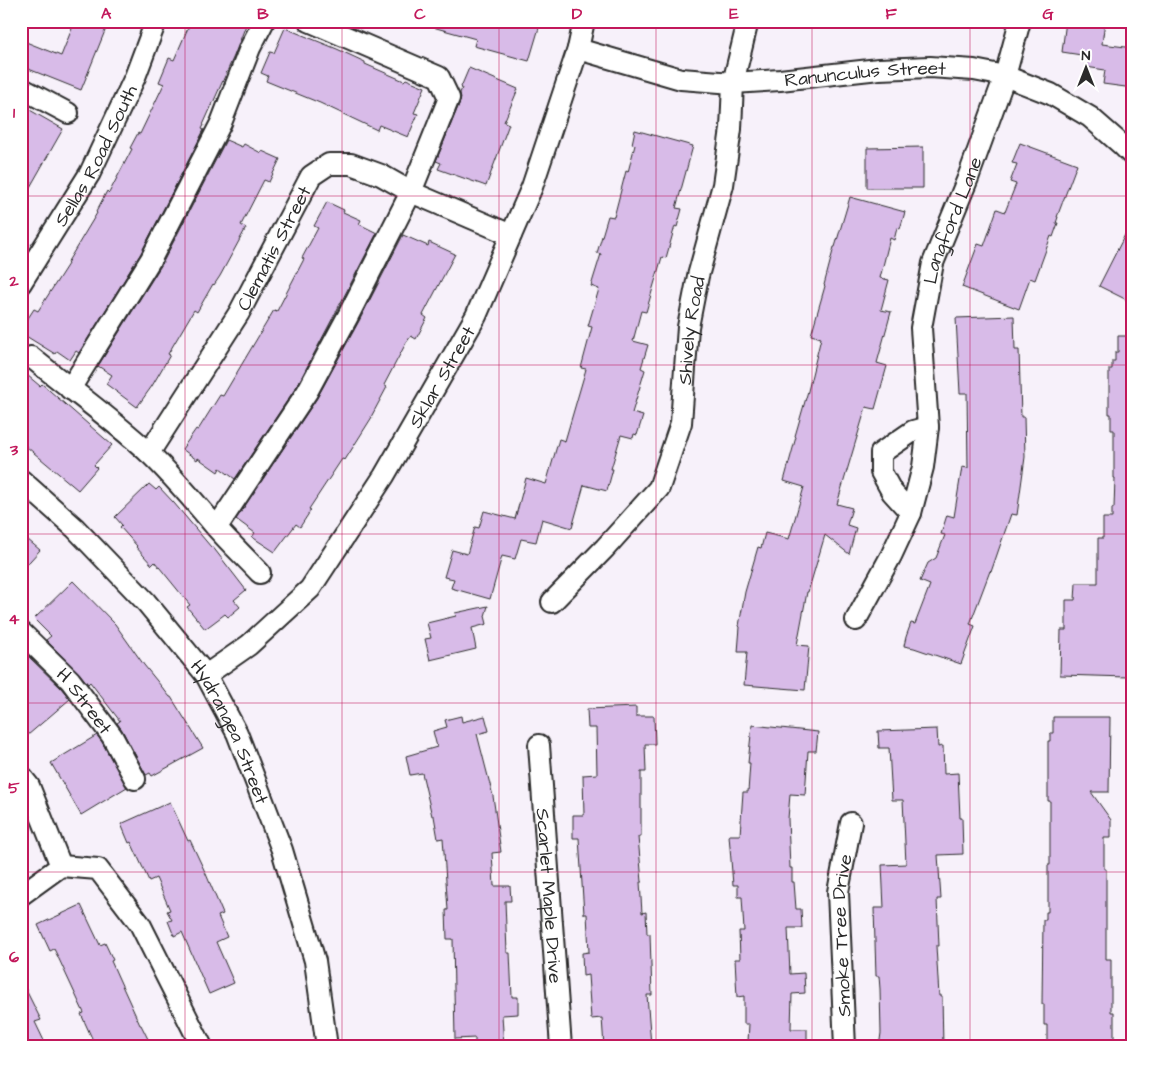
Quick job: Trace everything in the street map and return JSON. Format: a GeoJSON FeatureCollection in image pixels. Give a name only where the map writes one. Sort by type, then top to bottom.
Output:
{"type":"FeatureCollection","features":[{"type":"Feature","properties":{"kind":"street","name":"Sellas Road South"},"geometry":{"type":"LineString","coordinates":[[22,279],[90,172],[136,77],[156,21]]}},
{"type":"Feature","properties":{"kind":"street"},"geometry":{"type":"LineString","coordinates":[[70,389],[151,260],[221,123],[250,48],[264,21]]}},
{"type":"Feature","properties":{"kind":"street"},"geometry":{"type":"LineString","coordinates":[[217,527],[307,392],[348,316],[411,192],[448,98],[439,77],[308,21]]}},
{"type":"Feature","properties":{"kind":"street","name":"Sklar Street"},"geometry":{"type":"LineString","coordinates":[[206,675],[249,645],[310,589],[384,476],[476,316],[532,187],[578,49],[584,21]]}},
{"type":"Feature","properties":{"kind":"street","name":"Shively Road"},"geometry":{"type":"LineString","coordinates":[[552,602],[605,548],[659,488],[682,424],[688,327],[698,276],[723,185],[731,128],[733,83],[748,21]]}},
{"type":"Feature","properties":{"kind":"street","name":"Langford Lane"},"geometry":{"type":"LineString","coordinates":[[856,620],[912,513],[923,467],[928,427],[921,328],[933,263],[968,178],[1005,76],[1020,21]]}},
{"type":"Feature","properties":{"kind":"street","name":"Ranunculus Street"},"geometry":{"type":"LineString","coordinates":[[578,49],[682,79],[733,83],[880,69],[930,67],[974,70],[1005,76],[1051,94],[1090,117],[1133,156]]}},
{"type":"Feature","properties":{"kind":"street"},"geometry":{"type":"LineString","coordinates":[[21,88],[68,114]]}},
{"type":"Feature","properties":{"kind":"street","name":"Clematis Street"},"geometry":{"type":"LineString","coordinates":[[149,453],[240,313],[312,176],[330,164],[351,164],[381,175],[411,192],[511,235]]}},
{"type":"Feature","properties":{"kind":"street"},"geometry":{"type":"LineString","coordinates":[[31,357],[107,416],[149,453],[260,573]]}},
{"type":"Feature","properties":{"kind":"street"},"geometry":{"type":"LineString","coordinates":[[912,513],[892,492],[881,472],[881,453],[913,431],[928,427]]}},
{"type":"Feature","properties":{"kind":"street","name":"Hydrangea Street"},"geometry":{"type":"LineString","coordinates":[[21,480],[74,528],[146,602],[206,675],[236,733],[282,850],[315,961],[328,1047]]}},
{"type":"Feature","properties":{"kind":"street","name":"H Street"},"geometry":{"type":"LineString","coordinates":[[21,632],[70,680],[112,736],[135,779]]}},
{"type":"Feature","properties":{"kind":"street","name":"Scarlet Maple Drive"},"geometry":{"type":"LineString","coordinates":[[538,745],[561,1047]]}},
{"type":"Feature","properties":{"kind":"street"},"geometry":{"type":"LineString","coordinates":[[21,776],[29,786],[61,866]]}},
{"type":"Feature","properties":{"kind":"street","name":"Smoke Tree Drive"},"geometry":{"type":"LineString","coordinates":[[845,1047],[838,892],[851,823]]}},
{"type":"Feature","properties":{"kind":"street"},"geometry":{"type":"LineString","coordinates":[[21,895],[61,866],[98,869],[140,924],[202,1047]]}},
{"type":"Feature","properties":{"kind":"building"},"geometry":{"type":"Polygon","coordinates":[[[75,21],[109,21],[81,90],[21,66],[21,40],[61,56],[75,21]]]}},
{"type":"Feature","properties":{"kind":"building"},"geometry":{"type":"Polygon","coordinates":[[[191,21],[236,21],[246,25],[203,125],[202,129],[204,130],[141,253],[79,353],[76,351],[70,360],[57,351],[55,354],[21,333],[21,329],[34,309],[38,311],[68,264],[97,213],[107,191],[109,193],[132,149],[130,148],[138,133],[140,134],[164,84],[159,82],[169,58],[174,60],[191,21]]]}},
{"type":"Feature","properties":{"kind":"building"},"geometry":{"type":"Polygon","coordinates":[[[430,21],[541,21],[529,61],[474,46],[476,39],[429,26],[430,21]]]}},
{"type":"Feature","properties":{"kind":"building"},"geometry":{"type":"Polygon","coordinates":[[[1066,21],[1105,21],[1102,44],[1133,48],[1133,88],[1103,84],[1105,70],[1086,67],[1088,56],[1062,52],[1066,21]]]}},
{"type":"Feature","properties":{"kind":"building"},"geometry":{"type":"Polygon","coordinates":[[[285,28],[337,49],[404,81],[406,79],[425,87],[414,113],[418,114],[408,137],[379,125],[377,130],[320,103],[266,81],[268,76],[261,73],[270,52],[274,53],[285,28]]]}},
{"type":"Feature","properties":{"kind":"building"},"geometry":{"type":"Polygon","coordinates":[[[469,68],[518,89],[504,122],[509,124],[486,186],[438,169],[441,163],[436,161],[460,102],[461,87],[469,68]]]}},
{"type":"Feature","properties":{"kind":"building"},"geometry":{"type":"Polygon","coordinates":[[[21,105],[63,129],[21,203],[21,105]]]}},
{"type":"Feature","properties":{"kind":"building"},"geometry":{"type":"Polygon","coordinates":[[[635,130],[693,146],[676,208],[682,209],[677,227],[675,226],[666,258],[662,257],[646,312],[641,311],[633,341],[648,345],[641,368],[645,370],[632,413],[643,416],[637,435],[634,434],[633,438],[621,435],[607,491],[584,485],[572,528],[542,519],[536,542],[521,539],[515,559],[502,556],[490,599],[451,588],[454,579],[444,577],[452,550],[467,554],[475,527],[479,528],[484,511],[515,519],[526,478],[546,484],[559,439],[565,441],[586,369],[581,368],[592,327],[588,326],[599,289],[591,286],[601,254],[597,253],[608,216],[614,217],[626,171],[628,172],[635,145],[632,144],[635,130]]]}},
{"type":"Feature","properties":{"kind":"building"},"geometry":{"type":"Polygon","coordinates":[[[226,140],[242,147],[244,144],[261,153],[262,151],[280,159],[269,182],[264,180],[241,225],[246,228],[220,276],[213,284],[197,312],[194,310],[152,386],[137,407],[106,384],[112,375],[98,366],[162,264],[226,140]]]}},
{"type":"Feature","properties":{"kind":"building"},"geometry":{"type":"Polygon","coordinates":[[[1020,143],[1077,164],[1057,217],[1056,223],[1058,223],[1053,237],[1051,236],[1035,280],[1030,278],[1019,309],[962,287],[978,244],[984,246],[997,209],[1005,212],[1016,184],[1010,182],[1017,164],[1012,163],[1020,143]]]}},
{"type":"Feature","properties":{"kind":"building"},"geometry":{"type":"Polygon","coordinates":[[[923,147],[923,188],[867,188],[867,148],[923,147]]]}},
{"type":"Feature","properties":{"kind":"building"},"geometry":{"type":"Polygon","coordinates":[[[850,197],[905,212],[900,229],[897,228],[894,240],[890,238],[880,278],[889,280],[881,310],[891,312],[877,363],[887,366],[875,409],[866,407],[837,504],[852,508],[847,525],[856,528],[849,554],[825,535],[807,592],[797,645],[809,646],[805,690],[744,685],[747,652],[738,652],[739,626],[745,592],[758,547],[761,548],[765,533],[789,539],[804,487],[784,481],[821,338],[811,335],[834,247],[850,197]]]}},
{"type":"Feature","properties":{"kind":"building"},"geometry":{"type":"Polygon","coordinates":[[[327,202],[361,220],[359,224],[377,233],[297,386],[235,479],[220,468],[218,472],[182,449],[196,429],[198,430],[220,395],[223,396],[274,310],[277,311],[304,259],[302,258],[318,228],[314,226],[327,202]]]}},
{"type":"Feature","properties":{"kind":"building"},"geometry":{"type":"Polygon","coordinates":[[[1133,219],[1133,303],[1099,286],[1133,219]]]}},
{"type":"Feature","properties":{"kind":"building"},"geometry":{"type":"Polygon","coordinates":[[[403,235],[428,246],[429,242],[455,254],[423,315],[427,318],[416,339],[411,336],[406,343],[384,385],[387,387],[372,417],[345,460],[342,459],[309,509],[311,510],[300,527],[296,524],[275,552],[252,537],[255,533],[236,519],[317,398],[403,235]]]}},
{"type":"Feature","properties":{"kind":"building"},"geometry":{"type":"Polygon","coordinates":[[[1014,316],[1015,350],[1019,350],[1021,417],[1024,417],[1025,457],[1017,515],[1011,514],[991,572],[970,624],[975,626],[961,664],[904,646],[911,623],[915,624],[930,585],[920,581],[928,563],[936,558],[945,535],[941,534],[947,515],[954,517],[962,467],[968,468],[967,393],[960,393],[956,318],[1014,316]]]}},
{"type":"Feature","properties":{"kind":"building"},"geometry":{"type":"Polygon","coordinates":[[[1118,336],[1133,336],[1133,608],[1129,607],[1128,677],[1060,675],[1061,630],[1066,630],[1066,600],[1075,600],[1076,583],[1098,583],[1098,538],[1103,538],[1103,518],[1112,518],[1112,508],[1114,508],[1114,430],[1111,430],[1111,414],[1109,414],[1109,369],[1112,369],[1112,361],[1115,361],[1115,352],[1118,352],[1118,336]]]}},
{"type":"Feature","properties":{"kind":"building"},"geometry":{"type":"Polygon","coordinates":[[[21,370],[40,386],[42,384],[112,445],[94,465],[97,468],[78,490],[21,442],[21,370]]]}},
{"type":"Feature","properties":{"kind":"building"},"geometry":{"type":"Polygon","coordinates":[[[149,484],[156,490],[159,487],[174,503],[212,546],[246,590],[234,600],[240,607],[228,617],[225,614],[205,629],[187,607],[190,605],[155,562],[152,565],[136,547],[120,527],[122,525],[115,517],[149,484]]]}},
{"type":"Feature","properties":{"kind":"building"},"geometry":{"type":"Polygon","coordinates":[[[21,534],[40,550],[21,571],[21,534]]]}},
{"type":"Feature","properties":{"kind":"building"},"geometry":{"type":"Polygon","coordinates":[[[73,581],[115,624],[144,665],[171,697],[203,748],[152,776],[150,773],[146,775],[117,723],[120,721],[90,682],[88,684],[46,640],[51,636],[34,619],[73,581]]]}},
{"type":"Feature","properties":{"kind":"building"},"geometry":{"type":"Polygon","coordinates":[[[488,606],[485,616],[487,624],[472,628],[476,649],[430,660],[425,639],[431,638],[427,623],[456,616],[455,613],[488,606]]]}},
{"type":"Feature","properties":{"kind":"building"},"geometry":{"type":"Polygon","coordinates":[[[28,656],[70,699],[21,741],[21,662],[28,656]]]}},
{"type":"Feature","properties":{"kind":"building"},"geometry":{"type":"Polygon","coordinates":[[[636,707],[636,716],[654,716],[655,744],[645,744],[646,772],[641,772],[641,837],[638,837],[642,882],[640,882],[642,913],[646,912],[647,934],[650,934],[652,995],[647,995],[651,1045],[647,1045],[647,1047],[604,1047],[602,1018],[591,1019],[588,975],[583,976],[582,953],[589,952],[587,914],[584,914],[579,838],[573,838],[573,815],[584,815],[583,775],[597,774],[596,728],[588,728],[587,709],[636,707]]]}},
{"type":"Feature","properties":{"kind":"building"},"geometry":{"type":"Polygon","coordinates":[[[461,716],[462,722],[485,716],[489,731],[477,734],[493,796],[501,852],[492,853],[494,886],[510,886],[511,901],[505,901],[507,953],[510,953],[512,997],[518,997],[518,1014],[502,1015],[504,1047],[475,1047],[475,1038],[455,1039],[453,939],[447,939],[446,910],[448,910],[443,838],[438,839],[434,816],[432,816],[422,773],[410,775],[406,756],[437,747],[433,731],[447,727],[445,720],[461,716]]]}},
{"type":"Feature","properties":{"kind":"building"},"geometry":{"type":"Polygon","coordinates":[[[1053,717],[1110,717],[1109,792],[1091,792],[1111,820],[1111,838],[1104,838],[1104,869],[1106,869],[1106,959],[1111,959],[1111,1012],[1114,1012],[1114,1047],[1047,1047],[1047,1025],[1044,1025],[1044,1004],[1042,1004],[1043,920],[1046,920],[1046,912],[1048,912],[1050,801],[1048,801],[1048,741],[1050,741],[1050,733],[1053,733],[1053,717]]]}},
{"type":"Feature","properties":{"kind":"building"},"geometry":{"type":"Polygon","coordinates":[[[752,725],[818,732],[816,751],[808,751],[805,795],[790,794],[788,819],[790,868],[792,868],[796,909],[801,909],[802,928],[788,928],[790,974],[804,973],[805,993],[792,994],[791,1029],[807,1029],[807,1044],[748,1042],[749,1024],[744,1024],[744,996],[737,997],[735,959],[740,959],[739,931],[744,931],[742,897],[738,897],[738,885],[733,885],[729,835],[740,835],[743,792],[748,792],[750,763],[748,763],[752,725]]]}},
{"type":"Feature","properties":{"kind":"building"},"geometry":{"type":"Polygon","coordinates":[[[937,729],[938,747],[943,746],[944,774],[958,773],[963,854],[938,855],[941,899],[937,899],[939,946],[936,946],[939,996],[942,996],[943,1047],[879,1047],[881,1033],[880,989],[879,976],[876,976],[874,908],[884,908],[882,865],[906,864],[903,800],[892,800],[889,748],[879,748],[878,731],[937,729]]]}},
{"type":"Feature","properties":{"kind":"building"},"geometry":{"type":"Polygon","coordinates":[[[97,735],[127,787],[81,815],[51,763],[97,735]]]}},
{"type":"Feature","properties":{"kind":"building"},"geometry":{"type":"Polygon","coordinates":[[[170,802],[188,841],[190,840],[223,914],[218,916],[227,937],[216,942],[234,983],[209,994],[182,932],[174,936],[168,921],[172,920],[167,911],[170,910],[156,878],[149,881],[121,824],[170,802]]]}},
{"type":"Feature","properties":{"kind":"building"},"geometry":{"type":"Polygon","coordinates":[[[81,905],[100,945],[105,943],[119,979],[150,1043],[141,1047],[96,1047],[81,1014],[84,1013],[58,957],[54,949],[50,951],[38,925],[81,905]]]}},
{"type":"Feature","properties":{"kind":"building"},"geometry":{"type":"Polygon","coordinates":[[[21,980],[41,1020],[35,1022],[47,1047],[21,1047],[21,980]]]}}]}
